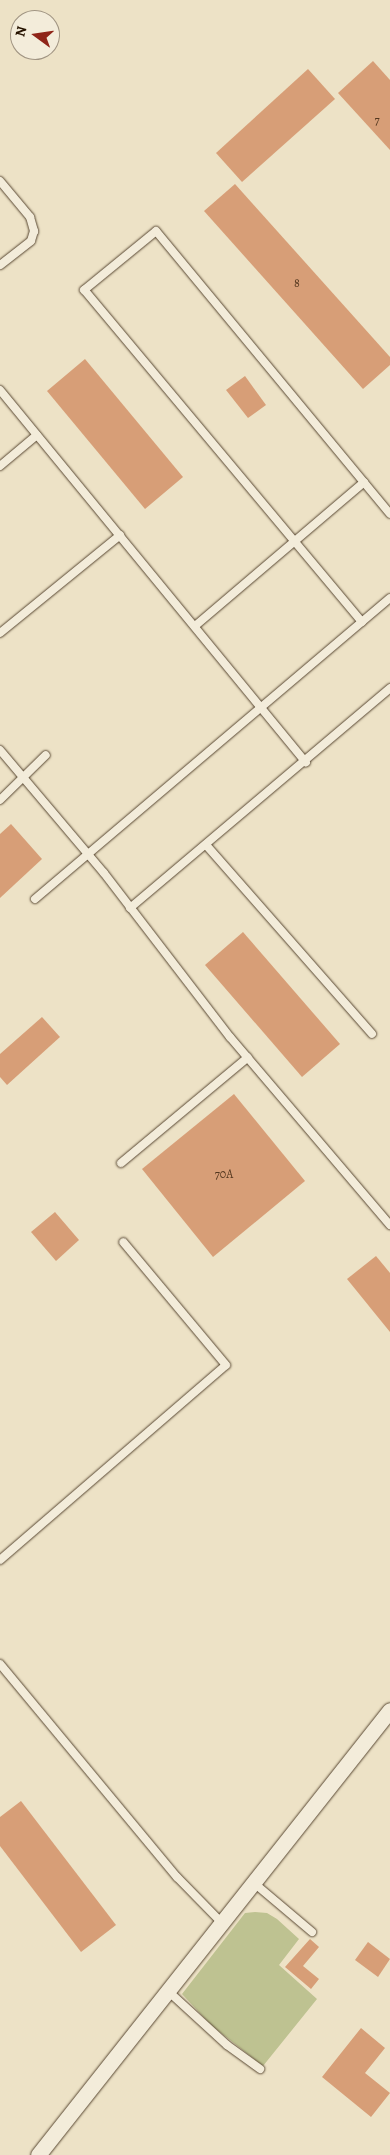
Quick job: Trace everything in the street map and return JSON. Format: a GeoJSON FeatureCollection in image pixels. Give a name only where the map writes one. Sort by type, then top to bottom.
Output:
{"type":"FeatureCollection","features":[{"type":"Feature","properties":{"kind":"street"},"geometry":{"type":"LineString","coordinates":[[38,2155],[390,1710]]}},
{"type":"Feature","properties":{"kind":"lane"},"geometry":{"type":"LineString","coordinates":[[0,181],[30,217],[34,231],[31,241],[0,265]]}},
{"type":"Feature","properties":{"kind":"lane"},"geometry":{"type":"LineString","coordinates":[[362,622],[84,290],[156,231],[390,514]]}},
{"type":"Feature","properties":{"kind":"lane"},"geometry":{"type":"LineString","coordinates":[[0,390],[306,762]]}},
{"type":"Feature","properties":{"kind":"lane"},"geometry":{"type":"LineString","coordinates":[[0,466],[37,435]]}},
{"type":"Feature","properties":{"kind":"lane"},"geometry":{"type":"LineString","coordinates":[[195,626],[364,482]]}},
{"type":"Feature","properties":{"kind":"lane"},"geometry":{"type":"LineString","coordinates":[[0,633],[120,535]]}},
{"type":"Feature","properties":{"kind":"lane"},"geometry":{"type":"LineString","coordinates":[[35,899],[86,853],[390,598]]}},
{"type":"Feature","properties":{"kind":"lane"},"geometry":{"type":"LineString","coordinates":[[130,908],[207,846],[390,688]]}},
{"type":"Feature","properties":{"kind":"lane"},"geometry":{"type":"LineString","coordinates":[[0,750],[86,853],[248,1057],[390,1225]]}},
{"type":"Feature","properties":{"kind":"lane"},"geometry":{"type":"LineString","coordinates":[[0,800],[22,776],[46,755]]}},
{"type":"Feature","properties":{"kind":"lane"},"geometry":{"type":"LineString","coordinates":[[207,846],[372,1034]]}},
{"type":"Feature","properties":{"kind":"lane"},"geometry":{"type":"LineString","coordinates":[[122,1163],[248,1057]]}},
{"type":"Feature","properties":{"kind":"lane"},"geometry":{"type":"LineString","coordinates":[[0,1560],[226,1366],[123,1242]]}},
{"type":"Feature","properties":{"kind":"lane"},"geometry":{"type":"LineString","coordinates":[[0,1664],[177,1877],[222,1923]]}},
{"type":"Feature","properties":{"kind":"lane"},"geometry":{"type":"LineString","coordinates":[[254,1883],[312,1932]]}},
{"type":"Feature","properties":{"kind":"lane"},"geometry":{"type":"LineString","coordinates":[[168,1992],[227,2045],[260,2069]]}},
{"type":"Feature","properties":{"kind":"green space"},"geometry":{"type":"Polygon","coordinates":[[[245,1913],[267,1913],[277,1919],[299,1939],[279,1965],[317,1999],[263,2066],[211,2025],[182,1994],[245,1913]]]}},
{"type":"Feature","properties":{"kind":"building"},"geometry":{"type":"Polygon","coordinates":[[[373,61],[390,80],[390,150],[338,93],[373,61]]]}},
{"type":"Feature","properties":{"kind":"building"},"geometry":{"type":"Polygon","coordinates":[[[308,69],[335,99],[242,182],[216,153],[308,69]]]}},
{"type":"Feature","properties":{"kind":"building"},"geometry":{"type":"Polygon","coordinates":[[[235,184],[390,357],[390,365],[363,389],[204,211],[235,184]]]}},
{"type":"Feature","properties":{"kind":"building"},"geometry":{"type":"Polygon","coordinates":[[[85,359],[183,477],[145,509],[47,391],[85,359]]]}},
{"type":"Feature","properties":{"kind":"building"},"geometry":{"type":"Polygon","coordinates":[[[245,376],[266,405],[248,418],[226,390],[245,376]]]}},
{"type":"Feature","properties":{"kind":"building"},"geometry":{"type":"Polygon","coordinates":[[[11,824],[42,859],[0,898],[0,834],[11,824]]]}},
{"type":"Feature","properties":{"kind":"building"},"geometry":{"type":"Polygon","coordinates":[[[243,932],[340,1044],[302,1077],[205,965],[243,932]]]}},
{"type":"Feature","properties":{"kind":"building"},"geometry":{"type":"Polygon","coordinates":[[[42,1017],[60,1037],[7,1085],[0,1077],[0,1054],[42,1017]]]}},
{"type":"Feature","properties":{"kind":"building"},"geometry":{"type":"Polygon","coordinates":[[[234,1094],[305,1181],[213,1257],[142,1169],[234,1094]]]}},
{"type":"Feature","properties":{"kind":"building"},"geometry":{"type":"Polygon","coordinates":[[[55,1212],[79,1240],[56,1261],[31,1232],[55,1212]]]}},
{"type":"Feature","properties":{"kind":"building"},"geometry":{"type":"Polygon","coordinates":[[[376,1256],[390,1273],[390,1332],[347,1279],[376,1256]]]}},
{"type":"Feature","properties":{"kind":"building"},"geometry":{"type":"Polygon","coordinates":[[[21,1801],[116,1925],[81,1952],[0,1846],[0,1817],[21,1801]]]}},
{"type":"Feature","properties":{"kind":"building"},"geometry":{"type":"Polygon","coordinates":[[[310,1939],[319,1947],[303,1966],[319,1979],[311,1989],[285,1967],[310,1939]]]}},
{"type":"Feature","properties":{"kind":"building"},"geometry":{"type":"Polygon","coordinates":[[[368,1942],[390,1959],[378,1977],[355,1960],[368,1942]]]}},
{"type":"Feature","properties":{"kind":"building"},"geometry":{"type":"Polygon","coordinates":[[[361,2028],[385,2048],[365,2073],[390,2093],[371,2117],[322,2077],[361,2028]]]}}]}
